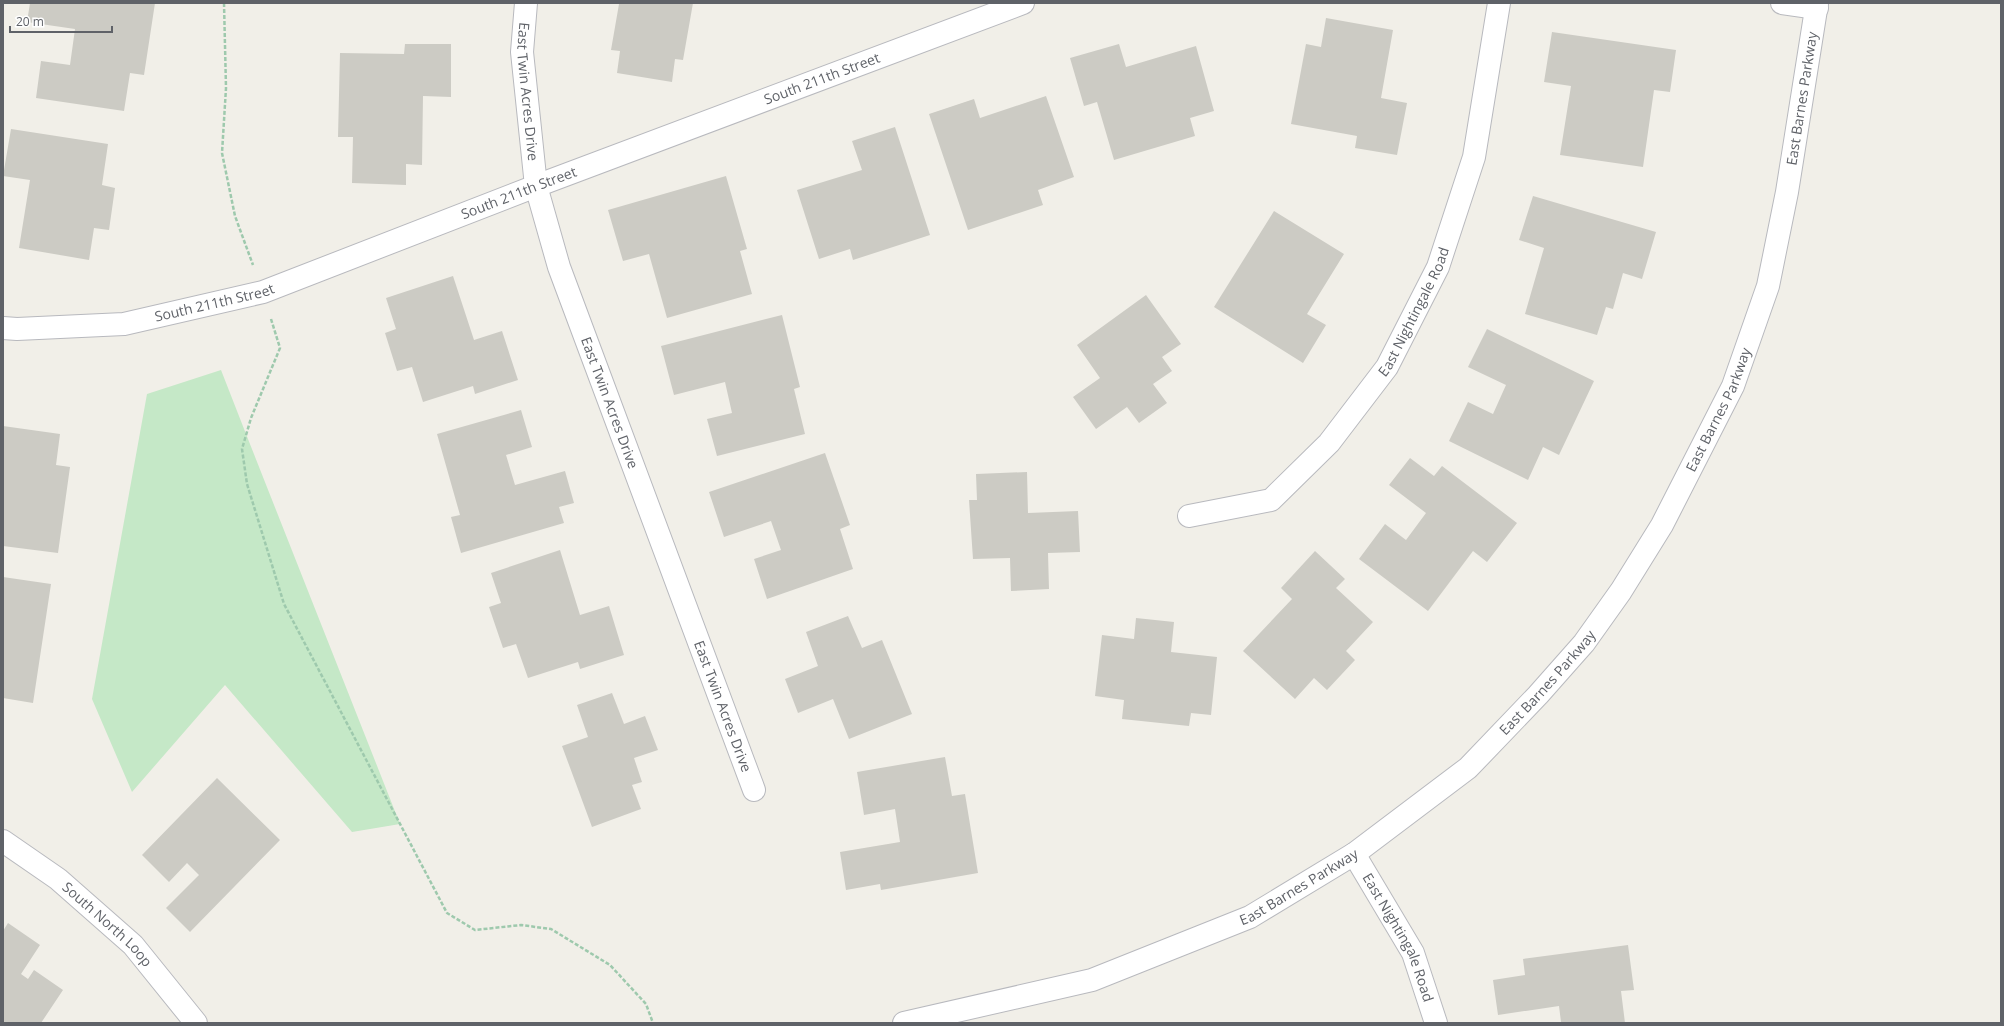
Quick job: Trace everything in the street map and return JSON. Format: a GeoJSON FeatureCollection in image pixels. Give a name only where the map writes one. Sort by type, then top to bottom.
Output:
{"type":"FeatureCollection","features":[{"type":"Feature","properties":{"kind":"street","name":"East Twin Acres Drive"},"geometry":{"type":"LineString","coordinates":[[526,3],[522,52],[536,186],[559,267],[754,790]]}},
{"type":"Feature","properties":{"kind":"street","name":"South 211th Street"},"geometry":{"type":"LineString","coordinates":[[3,328],[17,329],[124,324],[263,292],[536,186],[1023,3]]}},
{"type":"Feature","properties":{"kind":"street","name":"East Nightingale Road"},"geometry":{"type":"LineString","coordinates":[[1189,516],[1271,500],[1329,444],[1387,367],[1438,268],[1474,157],[1499,3]]}},
{"type":"Feature","properties":{"kind":"street"},"geometry":{"type":"LineString","coordinates":[[1782,3],[1817,6]]}},
{"type":"Feature","properties":{"kind":"street","name":"East Barnes Parkway"},"geometry":{"type":"LineString","coordinates":[[904,1023],[1092,980],[1250,917],[1354,854],[1468,768],[1538,695],[1584,644],[1621,591],[1662,525],[1733,386],[1768,286],[1787,192],[1817,6]]}},
{"type":"Feature","properties":{"kind":"street","name":"South North Loop"},"geometry":{"type":"LineString","coordinates":[[3,840],[58,879],[133,945],[196,1023]]}},
{"type":"Feature","properties":{"kind":"street","name":"East Nightingale Road"},"geometry":{"type":"LineString","coordinates":[[1354,854],[1413,953],[1436,1023]]}},
{"type":"Feature","properties":{"kind":"path"},"geometry":{"type":"LineString","coordinates":[[224,3],[226,88],[222,153],[235,216],[263,292],[280,348],[251,418],[242,449],[247,484],[284,604],[447,913],[475,930],[521,925],[551,929],[610,964],[646,1004],[653,1023]]}},
{"type":"Feature","properties":{"kind":"green space"},"geometry":{"type":"Polygon","coordinates":[[[221,370],[400,824],[352,832],[225,685],[132,792],[92,699],[147,394],[221,370]]]}},
{"type":"Feature","properties":{"kind":"building"},"geometry":{"type":"Polygon","coordinates":[[[30,3],[155,3],[144,75],[130,73],[124,111],[36,98],[41,61],[70,65],[75,29],[27,22],[30,3]]]}},
{"type":"Feature","properties":{"kind":"building"},"geometry":{"type":"Polygon","coordinates":[[[615,3],[693,3],[683,60],[675,59],[672,82],[617,73],[620,51],[611,50],[619,4],[615,3]]]}},
{"type":"Feature","properties":{"kind":"building"},"geometry":{"type":"Polygon","coordinates":[[[1326,18],[1393,30],[1381,98],[1407,103],[1397,155],[1355,148],[1357,136],[1291,124],[1306,44],[1321,47],[1326,18]]]}},
{"type":"Feature","properties":{"kind":"building"},"geometry":{"type":"Polygon","coordinates":[[[1552,32],[1676,50],[1670,92],[1654,90],[1643,167],[1560,155],[1571,86],[1544,82],[1552,32]]]}},
{"type":"Feature","properties":{"kind":"building"},"geometry":{"type":"Polygon","coordinates":[[[405,44],[451,44],[451,97],[423,96],[422,165],[406,164],[406,185],[352,183],[353,137],[338,137],[340,53],[404,54],[405,44]]]}},
{"type":"Feature","properties":{"kind":"building"},"geometry":{"type":"Polygon","coordinates":[[[1119,44],[1126,67],[1196,46],[1214,111],[1190,118],[1195,136],[1114,160],[1097,102],[1084,106],[1070,58],[1119,44]]]}},
{"type":"Feature","properties":{"kind":"building"},"geometry":{"type":"Polygon","coordinates":[[[1046,96],[1074,177],[1038,190],[1043,205],[968,230],[929,114],[974,99],[980,118],[1046,96]]]}},
{"type":"Feature","properties":{"kind":"building"},"geometry":{"type":"Polygon","coordinates":[[[895,127],[930,235],[853,260],[850,249],[819,259],[797,190],[862,170],[852,141],[895,127]]]}},
{"type":"Feature","properties":{"kind":"building"},"geometry":{"type":"Polygon","coordinates":[[[11,129],[108,144],[102,185],[115,188],[109,230],[94,228],[89,260],[19,248],[30,180],[3,176],[11,129]]]}},
{"type":"Feature","properties":{"kind":"building"},"geometry":{"type":"Polygon","coordinates":[[[726,176],[747,249],[740,251],[752,294],[667,318],[649,254],[623,261],[608,210],[726,176]]]}},
{"type":"Feature","properties":{"kind":"building"},"geometry":{"type":"Polygon","coordinates":[[[1533,196],[1656,232],[1642,279],[1623,273],[1613,309],[1606,307],[1597,335],[1525,314],[1544,248],[1519,240],[1533,196]]]}},
{"type":"Feature","properties":{"kind":"building"},"geometry":{"type":"Polygon","coordinates":[[[1274,211],[1344,254],[1307,314],[1326,325],[1303,363],[1214,307],[1274,211]]]}},
{"type":"Feature","properties":{"kind":"building"},"geometry":{"type":"Polygon","coordinates":[[[453,276],[474,340],[502,331],[518,380],[475,394],[473,386],[423,402],[412,367],[397,371],[385,333],[396,329],[386,298],[453,276]]]}},
{"type":"Feature","properties":{"kind":"building"},"geometry":{"type":"Polygon","coordinates":[[[1146,295],[1181,344],[1162,357],[1172,371],[1153,384],[1167,403],[1139,423],[1127,407],[1096,429],[1073,397],[1100,378],[1077,345],[1146,295]]]}},
{"type":"Feature","properties":{"kind":"building"},"geometry":{"type":"Polygon","coordinates":[[[782,315],[800,387],[794,389],[805,434],[717,456],[707,419],[732,413],[725,382],[674,395],[661,346],[782,315]]]}},
{"type":"Feature","properties":{"kind":"building"},"geometry":{"type":"Polygon","coordinates":[[[1487,329],[1594,381],[1559,455],[1543,447],[1528,480],[1449,441],[1468,402],[1493,414],[1506,385],[1468,367],[1487,329]]]}},
{"type":"Feature","properties":{"kind":"building"},"geometry":{"type":"Polygon","coordinates":[[[521,410],[532,447],[506,455],[515,485],[565,471],[574,503],[559,507],[564,523],[461,553],[451,517],[460,515],[437,434],[521,410]]]}},
{"type":"Feature","properties":{"kind":"building"},"geometry":{"type":"Polygon","coordinates":[[[3,426],[60,434],[56,465],[70,467],[58,553],[3,546],[3,426]]]}},
{"type":"Feature","properties":{"kind":"building"},"geometry":{"type":"Polygon","coordinates":[[[825,453],[850,525],[840,529],[853,569],[767,599],[754,559],[781,550],[771,521],[724,537],[709,492],[825,453]]]}},
{"type":"Feature","properties":{"kind":"building"},"geometry":{"type":"Polygon","coordinates":[[[1410,458],[1434,476],[1442,466],[1517,523],[1487,562],[1473,551],[1428,611],[1359,559],[1385,524],[1406,540],[1426,513],[1389,485],[1410,458]]]}},
{"type":"Feature","properties":{"kind":"building"},"geometry":{"type":"Polygon","coordinates":[[[1027,472],[1028,513],[1078,511],[1080,552],[1048,553],[1049,589],[1011,591],[1010,558],[973,559],[969,500],[977,500],[976,474],[1027,472]]]}},
{"type":"Feature","properties":{"kind":"building"},"geometry":{"type":"Polygon","coordinates":[[[560,550],[580,615],[609,606],[624,655],[580,669],[578,662],[528,678],[516,644],[503,648],[489,607],[501,603],[491,573],[560,550]]]}},
{"type":"Feature","properties":{"kind":"building"},"geometry":{"type":"Polygon","coordinates":[[[1315,551],[1345,579],[1336,588],[1373,622],[1346,651],[1355,660],[1327,690],[1314,678],[1295,699],[1243,651],[1292,599],[1281,588],[1315,551]]]}},
{"type":"Feature","properties":{"kind":"building"},"geometry":{"type":"Polygon","coordinates":[[[3,577],[51,584],[33,703],[3,698],[3,577]]]}},
{"type":"Feature","properties":{"kind":"building"},"geometry":{"type":"Polygon","coordinates":[[[848,616],[862,648],[882,640],[912,714],[849,739],[833,699],[798,713],[785,679],[818,666],[806,632],[848,616]]]}},
{"type":"Feature","properties":{"kind":"building"},"geometry":{"type":"Polygon","coordinates":[[[1136,618],[1174,622],[1171,652],[1217,657],[1211,715],[1191,713],[1189,726],[1122,719],[1124,700],[1095,696],[1102,635],[1134,639],[1136,618]]]}},
{"type":"Feature","properties":{"kind":"building"},"geometry":{"type":"Polygon","coordinates":[[[612,693],[624,724],[645,716],[658,750],[634,758],[642,782],[632,785],[641,809],[592,827],[562,746],[588,737],[577,705],[612,693]]]}},
{"type":"Feature","properties":{"kind":"building"},"geometry":{"type":"Polygon","coordinates":[[[945,757],[952,796],[965,794],[978,873],[881,890],[880,884],[846,890],[840,852],[900,842],[895,809],[864,815],[857,772],[945,757]]]}},
{"type":"Feature","properties":{"kind":"building"},"geometry":{"type":"Polygon","coordinates":[[[217,778],[280,840],[190,932],[166,908],[199,875],[187,863],[169,882],[142,855],[217,778]]]}},
{"type":"Feature","properties":{"kind":"building"},"geometry":{"type":"Polygon","coordinates":[[[8,923],[40,945],[21,974],[28,979],[34,970],[63,990],[41,1023],[3,1023],[3,931],[8,923]]]}},
{"type":"Feature","properties":{"kind":"building"},"geometry":{"type":"Polygon","coordinates":[[[1628,945],[1634,990],[1621,991],[1625,1023],[1558,1023],[1561,1022],[1559,1006],[1498,1015],[1493,980],[1525,975],[1523,959],[1628,945]]]}}]}
